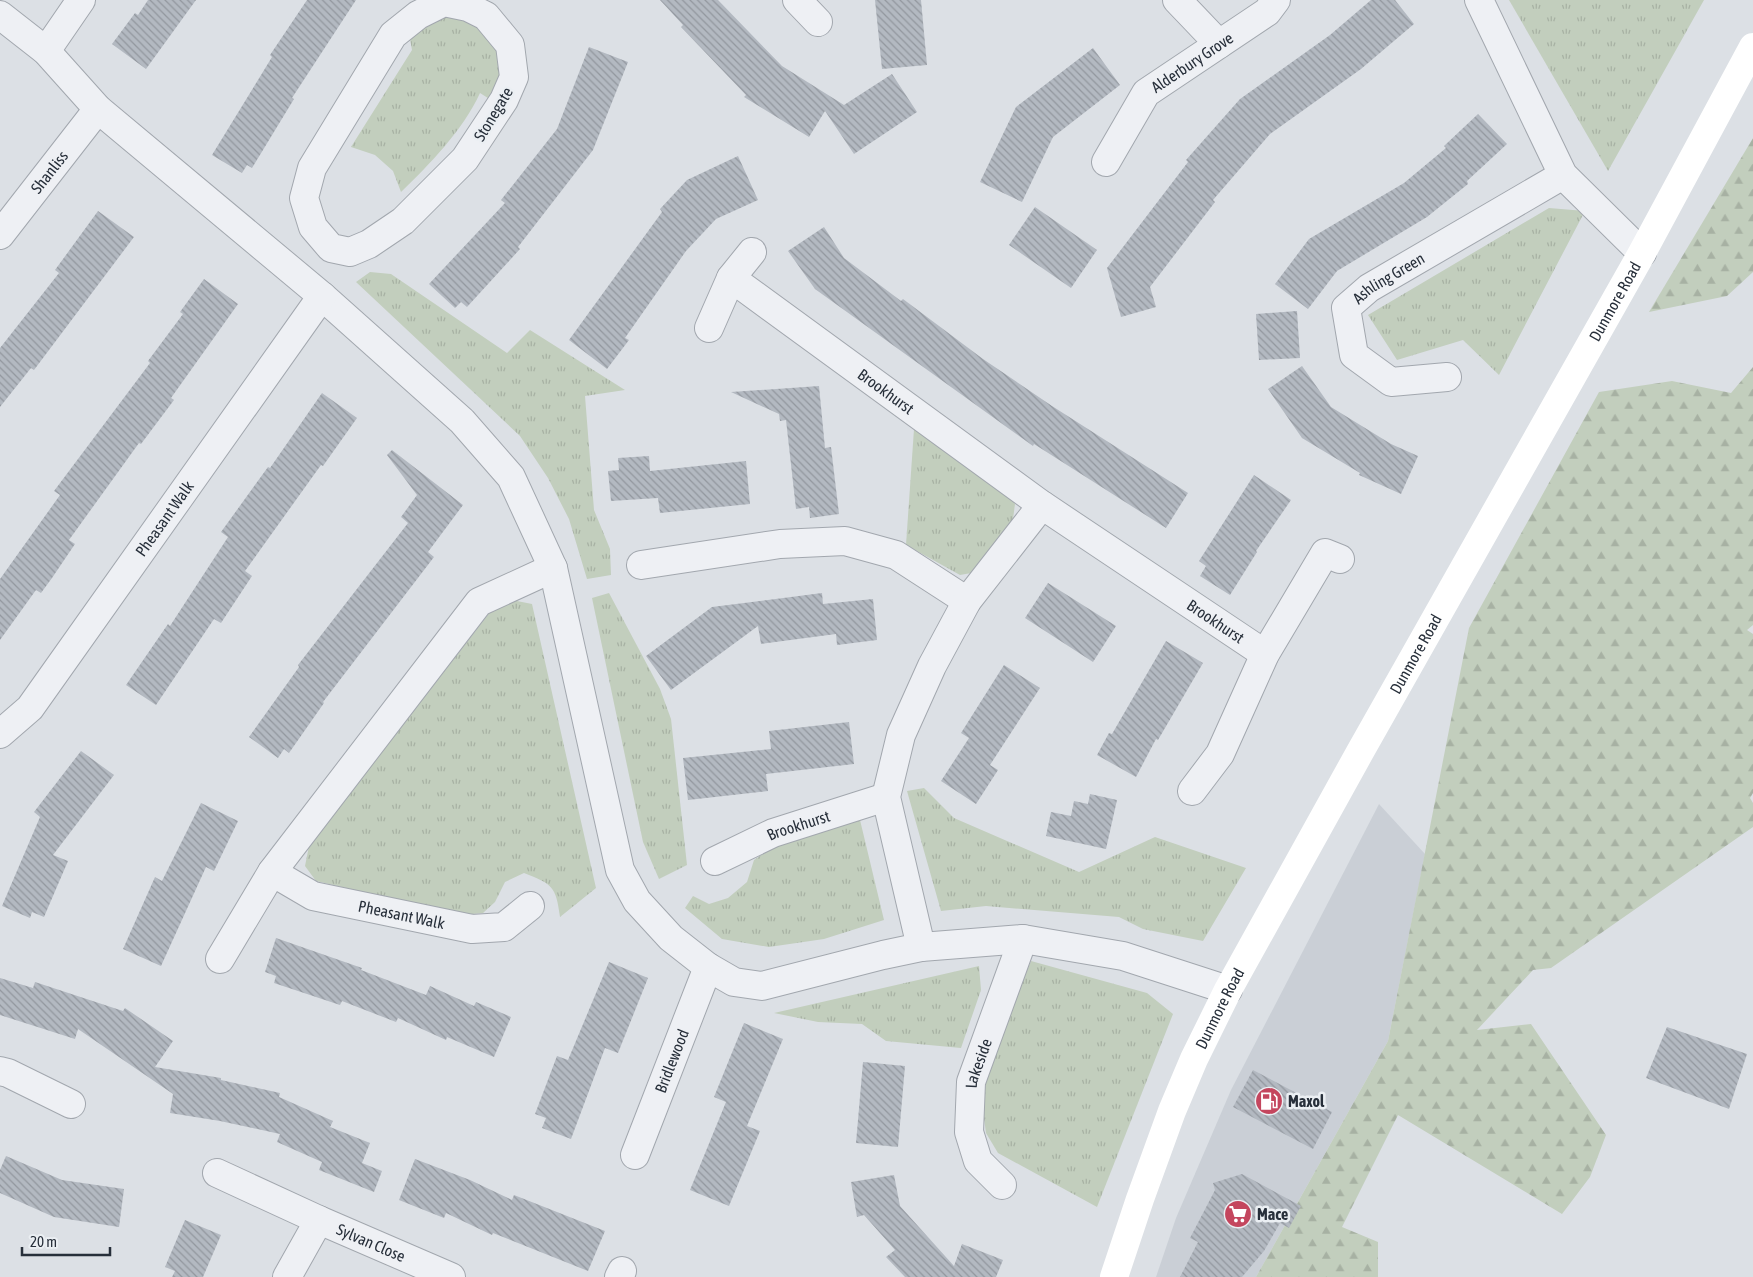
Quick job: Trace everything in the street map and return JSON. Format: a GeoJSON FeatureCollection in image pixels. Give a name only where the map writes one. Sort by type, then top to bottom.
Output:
{"type":"FeatureCollection","features":[{"type":"Feature","properties":{"kind":"main road","name":"Dunmore Road"},"geometry":{"type":"LineString","coordinates":[[1114,1277],[1172,1111],[1194,1059],[1228,990],[1369,735],[1642,253],[1753,47]]}},
{"type":"Feature","properties":{"kind":"street"},"geometry":{"type":"LineString","coordinates":[[46,51],[81,0]]}},
{"type":"Feature","properties":{"kind":"street"},"geometry":{"type":"LineString","coordinates":[[797,0],[818,22]]}},
{"type":"Feature","properties":{"kind":"street"},"geometry":{"type":"LineString","coordinates":[[1177,0],[1219,44]]}},
{"type":"Feature","properties":{"kind":"street","name":"Alderbury Grove"},"geometry":{"type":"LineString","coordinates":[[1106,162],[1146,92],[1267,12],[1276,0]]}},
{"type":"Feature","properties":{"kind":"street"},"geometry":{"type":"LineString","coordinates":[[1479,0],[1563,175],[1642,253]]}},
{"type":"Feature","properties":{"kind":"street","name":"Stonegate"},"geometry":{"type":"LineString","coordinates":[[444,2],[468,7],[486,16],[510,45],[514,77],[504,100],[466,159],[403,221],[383,235],[369,244],[350,252],[331,248],[313,227],[304,198],[312,168],[393,36],[418,15],[444,2]]}},
{"type":"Feature","properties":{"kind":"street"},"geometry":{"type":"LineString","coordinates":[[0,15],[46,51],[98,109],[313,289],[462,421],[511,477],[553,568],[620,870],[637,901],[672,938],[708,968],[734,982],[762,986],[921,947],[1023,939],[1123,956],[1228,990]]}},
{"type":"Feature","properties":{"kind":"street","name":"Shanliss"},"geometry":{"type":"LineString","coordinates":[[0,235],[98,109]]}},
{"type":"Feature","properties":{"kind":"street","name":"Ashling Green"},"geometry":{"type":"LineString","coordinates":[[1447,377],[1391,382],[1354,355],[1346,308],[1369,288],[1563,175]]}},
{"type":"Feature","properties":{"kind":"street"},"geometry":{"type":"LineString","coordinates":[[313,289],[331,248]]}},
{"type":"Feature","properties":{"kind":"street"},"geometry":{"type":"LineString","coordinates":[[708,328],[731,278],[752,252]]}},
{"type":"Feature","properties":{"kind":"street","name":"Brookhurst"},"geometry":{"type":"LineString","coordinates":[[731,278],[1042,505],[1264,654]]}},
{"type":"Feature","properties":{"kind":"street","name":"Pheasant Walk"},"geometry":{"type":"LineString","coordinates":[[0,734],[30,708],[313,289]]}},
{"type":"Feature","properties":{"kind":"street"},"geometry":{"type":"LineString","coordinates":[[921,947],[886,797],[901,735],[932,666],[967,601],[1042,505]]}},
{"type":"Feature","properties":{"kind":"street"},"geometry":{"type":"LineString","coordinates":[[641,565],[780,544],[845,541],[896,555],[967,601]]}},
{"type":"Feature","properties":{"kind":"street"},"geometry":{"type":"LineString","coordinates":[[1192,791],[1220,754],[1264,654],[1325,553],[1340,559]]}},
{"type":"Feature","properties":{"kind":"street"},"geometry":{"type":"LineString","coordinates":[[220,959],[272,872],[479,602],[553,568]]}},
{"type":"Feature","properties":{"kind":"street","name":"Brookhurst"},"geometry":{"type":"LineString","coordinates":[[715,861],[773,833],[886,797]]}},
{"type":"Feature","properties":{"kind":"street","name":"Pheasant Walk"},"geometry":{"type":"LineString","coordinates":[[272,872],[313,896],[472,929],[504,927],[530,906]]}},
{"type":"Feature","properties":{"kind":"street","name":"Lakeside"},"geometry":{"type":"LineString","coordinates":[[1002,1185],[978,1161],[969,1132],[971,1082],[1023,939]]}},
{"type":"Feature","properties":{"kind":"street","name":"Bridlewood"},"geometry":{"type":"LineString","coordinates":[[635,1155],[708,968]]}},
{"type":"Feature","properties":{"kind":"street"},"geometry":{"type":"LineString","coordinates":[[0,1071],[8,1073],[71,1104]]}},
{"type":"Feature","properties":{"kind":"street","name":"Sylvan Close"},"geometry":{"type":"LineString","coordinates":[[217,1173],[319,1220],[451,1277]]}},
{"type":"Feature","properties":{"kind":"street","name":"Sylvan Close"},"geometry":{"type":"LineString","coordinates":[[287,1277],[319,1220]]}},
{"type":"Feature","properties":{"kind":"shaded area"},"geometry":{"type":"Polygon","coordinates":[[[1379,804],[1425,854],[1388,1041],[1256,1277],[1156,1277],[1176,1218],[1231,1090],[1379,804]]]}},
{"type":"Feature","properties":{"kind":"green space"},"geometry":{"type":"Polygon","coordinates":[[[1509,0],[1704,0],[1608,171],[1509,0]]]}},
{"type":"Feature","properties":{"kind":"green space"},"geometry":{"type":"Polygon","coordinates":[[[450,16],[475,21],[489,36],[500,56],[502,80],[491,100],[480,93],[465,120],[455,133],[401,192],[393,171],[375,155],[351,147],[412,50],[410,39],[425,22],[450,16]]]}},
{"type":"Feature","properties":{"kind":"green space"},"geometry":{"type":"Polygon","coordinates":[[[1753,138],[1753,272],[1727,296],[1649,312],[1753,138]]]}},
{"type":"Feature","properties":{"kind":"green space"},"geometry":{"type":"Polygon","coordinates":[[[1549,208],[1585,211],[1499,375],[1463,340],[1397,360],[1368,315],[1549,208]]]}},
{"type":"Feature","properties":{"kind":"green space"},"geometry":{"type":"Polygon","coordinates":[[[370,272],[391,274],[507,353],[530,330],[625,390],[585,396],[594,510],[610,549],[611,575],[587,579],[569,519],[548,478],[520,436],[356,282],[370,272]]]}},
{"type":"Feature","properties":{"kind":"green space"},"geometry":{"type":"Polygon","coordinates":[[[1753,367],[1753,625],[1747,630],[1753,634],[1753,793],[1750,798],[1753,803],[1753,827],[1551,968],[1533,970],[1477,1030],[1531,1024],[1606,1135],[1590,1177],[1562,1214],[1398,1115],[1342,1227],[1378,1242],[1378,1277],[1256,1277],[1388,1041],[1469,628],[1599,392],[1672,381],[1731,393],[1753,367]]]}},
{"type":"Feature","properties":{"kind":"green space"},"geometry":{"type":"Polygon","coordinates":[[[914,429],[1004,489],[1015,504],[1013,519],[977,572],[960,575],[906,545],[914,429]]]}},
{"type":"Feature","properties":{"kind":"green space"},"geometry":{"type":"Polygon","coordinates":[[[609,593],[660,689],[671,719],[687,865],[659,879],[643,842],[592,598],[609,593]]]}},
{"type":"Feature","properties":{"kind":"green space"},"geometry":{"type":"Polygon","coordinates":[[[512,600],[532,604],[596,888],[560,917],[557,899],[551,888],[541,880],[524,873],[505,882],[495,902],[483,913],[463,915],[316,881],[305,866],[309,846],[490,612],[512,600]]]}},
{"type":"Feature","properties":{"kind":"green space"},"geometry":{"type":"Polygon","coordinates":[[[924,788],[954,818],[1079,872],[1155,837],[1246,868],[1203,941],[1143,929],[1119,917],[986,906],[941,911],[907,791],[924,788]]]}},
{"type":"Feature","properties":{"kind":"green space"},"geometry":{"type":"Polygon","coordinates":[[[860,820],[884,920],[824,939],[769,947],[722,939],[685,908],[693,896],[709,904],[728,898],[747,882],[754,860],[772,848],[860,820]]]}},
{"type":"Feature","properties":{"kind":"green space"},"geometry":{"type":"Polygon","coordinates":[[[1031,961],[1147,993],[1173,1014],[1097,1207],[998,1153],[986,1133],[982,1104],[991,1055],[1031,961]]]}},
{"type":"Feature","properties":{"kind":"green space"},"geometry":{"type":"Polygon","coordinates":[[[979,966],[981,990],[961,1048],[886,1041],[862,1024],[818,1022],[774,1013],[979,966]]]}},
{"type":"Feature","properties":{"kind":"building"},"geometry":{"type":"Polygon","coordinates":[[[148,0],[196,0],[146,69],[112,44],[135,13],[138,15],[148,0]]]}},
{"type":"Feature","properties":{"kind":"building"},"geometry":{"type":"Polygon","coordinates":[[[307,0],[356,0],[292,98],[294,99],[252,168],[247,165],[242,173],[212,155],[272,57],[270,55],[307,0]]]}},
{"type":"Feature","properties":{"kind":"building"},"geometry":{"type":"Polygon","coordinates":[[[660,0],[718,0],[782,66],[844,105],[892,74],[917,112],[854,154],[825,111],[809,137],[744,97],[746,95],[681,27],[683,25],[660,0]]]}},
{"type":"Feature","properties":{"kind":"building"},"geometry":{"type":"Polygon","coordinates":[[[875,0],[921,0],[927,65],[882,69],[875,0]]]}},
{"type":"Feature","properties":{"kind":"building"},"geometry":{"type":"Polygon","coordinates":[[[1371,0],[1395,0],[1414,24],[1361,69],[1270,134],[1213,200],[1215,202],[1150,287],[1156,307],[1121,317],[1107,268],[1188,162],[1186,160],[1240,99],[1330,35],[1371,0]]]}},
{"type":"Feature","properties":{"kind":"building"},"geometry":{"type":"Polygon","coordinates":[[[589,47],[628,62],[593,150],[518,247],[520,249],[467,307],[461,302],[455,308],[429,284],[505,203],[501,200],[557,129],[589,47]]]}},
{"type":"Feature","properties":{"kind":"building"},"geometry":{"type":"Polygon","coordinates":[[[1093,48],[1120,85],[1053,137],[1022,202],[980,182],[1016,107],[1093,48]]]}},
{"type":"Feature","properties":{"kind":"building"},"geometry":{"type":"Polygon","coordinates":[[[1478,114],[1507,144],[1467,181],[1468,184],[1427,217],[1337,271],[1308,309],[1275,284],[1309,239],[1404,183],[1446,148],[1444,146],[1478,114]]]}},
{"type":"Feature","properties":{"kind":"building"},"geometry":{"type":"Polygon","coordinates":[[[738,156],[758,200],[716,219],[686,251],[625,338],[629,340],[607,369],[569,340],[662,212],[660,209],[687,180],[738,156]]]}},
{"type":"Feature","properties":{"kind":"building"},"geometry":{"type":"Polygon","coordinates":[[[1035,207],[1097,250],[1071,288],[1009,245],[1035,207]]]}},
{"type":"Feature","properties":{"kind":"building"},"geometry":{"type":"Polygon","coordinates":[[[98,211],[134,237],[34,370],[31,368],[0,407],[0,348],[59,273],[55,270],[98,211]]]}},
{"type":"Feature","properties":{"kind":"building"},"geometry":{"type":"Polygon","coordinates":[[[824,227],[844,258],[901,301],[903,299],[983,359],[1052,406],[1188,493],[1166,528],[1034,444],[1033,446],[815,289],[788,251],[824,227]]]}},
{"type":"Feature","properties":{"kind":"building"},"geometry":{"type":"Polygon","coordinates":[[[204,279],[238,304],[171,398],[174,400],[141,444],[139,443],[69,540],[75,544],[52,578],[41,593],[36,590],[0,640],[0,579],[60,495],[54,491],[150,363],[148,361],[183,314],[180,312],[204,279]]]}},
{"type":"Feature","properties":{"kind":"building"},"geometry":{"type":"Polygon","coordinates":[[[1297,311],[1300,358],[1259,360],[1256,314],[1297,311]]]}},
{"type":"Feature","properties":{"kind":"building"},"geometry":{"type":"Polygon","coordinates":[[[1302,366],[1331,407],[1391,444],[1418,456],[1401,494],[1359,475],[1360,473],[1302,438],[1268,389],[1302,366]]]}},
{"type":"Feature","properties":{"kind":"building"},"geometry":{"type":"Polygon","coordinates":[[[819,386],[825,448],[831,447],[839,514],[810,518],[809,507],[796,509],[786,420],[780,421],[779,414],[731,392],[819,386]]]}},
{"type":"Feature","properties":{"kind":"building"},"geometry":{"type":"Polygon","coordinates":[[[322,393],[357,418],[245,571],[252,576],[221,623],[214,619],[156,705],[126,685],[168,624],[170,626],[228,537],[221,532],[268,467],[270,468],[322,393]]]}},
{"type":"Feature","properties":{"kind":"building"},"geometry":{"type":"Polygon","coordinates":[[[392,450],[463,505],[428,552],[434,557],[323,702],[289,753],[284,749],[278,758],[249,737],[299,667],[298,665],[408,523],[401,517],[417,495],[387,455],[392,450]]]}},
{"type":"Feature","properties":{"kind":"building"},"geometry":{"type":"Polygon","coordinates":[[[649,456],[650,471],[746,461],[750,504],[660,513],[658,498],[611,501],[608,471],[619,470],[618,458],[649,456]]]}},
{"type":"Feature","properties":{"kind":"building"},"geometry":{"type":"Polygon","coordinates":[[[1254,475],[1291,500],[1256,551],[1230,595],[1200,576],[1206,566],[1199,561],[1254,475]]]}},
{"type":"Feature","properties":{"kind":"building"},"geometry":{"type":"Polygon","coordinates":[[[1048,583],[1116,626],[1093,662],[1025,618],[1048,583]]]}},
{"type":"Feature","properties":{"kind":"building"},"geometry":{"type":"Polygon","coordinates":[[[822,593],[823,604],[873,599],[877,640],[837,645],[836,634],[761,644],[758,626],[671,690],[646,656],[712,607],[822,593]]]}},
{"type":"Feature","properties":{"kind":"building"},"geometry":{"type":"Polygon","coordinates":[[[1166,641],[1203,663],[1158,740],[1156,739],[1136,777],[1097,755],[1109,733],[1112,734],[1166,641]]]}},
{"type":"Feature","properties":{"kind":"building"},"geometry":{"type":"Polygon","coordinates":[[[1004,665],[1040,688],[990,765],[998,770],[976,804],[941,781],[969,738],[961,733],[1004,665]]]}},
{"type":"Feature","properties":{"kind":"building"},"geometry":{"type":"Polygon","coordinates":[[[849,722],[854,764],[766,774],[768,791],[688,800],[683,758],[771,749],[769,731],[849,722]]]}},
{"type":"Feature","properties":{"kind":"building"},"geometry":{"type":"Polygon","coordinates":[[[81,751],[114,775],[53,855],[68,861],[44,917],[32,912],[30,918],[2,906],[40,817],[34,812],[81,751]]]}},
{"type":"Feature","properties":{"kind":"building"},"geometry":{"type":"Polygon","coordinates":[[[1090,794],[1117,800],[1106,849],[1046,836],[1051,812],[1071,816],[1074,801],[1088,804],[1090,794]]]}},
{"type":"Feature","properties":{"kind":"building"},"geometry":{"type":"Polygon","coordinates":[[[201,803],[238,821],[214,871],[206,867],[161,966],[123,949],[155,877],[162,881],[201,803]]]}},
{"type":"Feature","properties":{"kind":"building"},"geometry":{"type":"Polygon","coordinates":[[[276,938],[362,968],[361,970],[426,995],[430,986],[474,1006],[476,1002],[511,1017],[494,1057],[447,1037],[446,1040],[398,1018],[396,1022],[342,1001],[340,1005],[274,983],[276,976],[265,972],[276,938]]]}},
{"type":"Feature","properties":{"kind":"building"},"geometry":{"type":"Polygon","coordinates":[[[609,962],[648,978],[618,1053],[605,1048],[571,1139],[542,1128],[546,1118],[535,1114],[557,1056],[568,1060],[609,962]]]}},
{"type":"Feature","properties":{"kind":"building"},"geometry":{"type":"Polygon","coordinates":[[[0,978],[33,988],[35,982],[123,1011],[125,1008],[173,1041],[155,1067],[221,1078],[221,1080],[280,1093],[279,1097],[333,1121],[330,1127],[370,1143],[362,1163],[382,1171],[374,1192],[319,1170],[322,1162],[277,1142],[280,1134],[220,1121],[170,1113],[173,1094],[78,1029],[75,1039],[0,1015],[0,978]]]}},
{"type":"Feature","properties":{"kind":"building"},"geometry":{"type":"Polygon","coordinates":[[[744,1023],[783,1039],[747,1126],[760,1131],[729,1206],[690,1190],[726,1102],[714,1097],[744,1023]]]}},
{"type":"Feature","properties":{"kind":"building"},"geometry":{"type":"Polygon","coordinates":[[[1667,1027],[1747,1054],[1729,1109],[1646,1078],[1667,1027]]]}},
{"type":"Feature","properties":{"kind":"building"},"geometry":{"type":"Polygon","coordinates":[[[863,1062],[905,1066],[898,1147],[856,1143],[863,1062]]]}},
{"type":"Feature","properties":{"kind":"building"},"geometry":{"type":"Polygon","coordinates":[[[1253,1070],[1332,1112],[1313,1149],[1233,1107],[1253,1070]]]}},
{"type":"Feature","properties":{"kind":"building"},"geometry":{"type":"Polygon","coordinates":[[[6,1156],[62,1180],[124,1189],[119,1227],[54,1217],[0,1193],[0,1170],[6,1156]]]}},
{"type":"Feature","properties":{"kind":"building"},"geometry":{"type":"Polygon","coordinates":[[[415,1159],[470,1180],[512,1200],[514,1195],[605,1231],[588,1271],[493,1233],[492,1235],[446,1213],[444,1218],[399,1200],[415,1159]]]}},
{"type":"Feature","properties":{"kind":"building"},"geometry":{"type":"Polygon","coordinates":[[[1242,1174],[1301,1206],[1289,1228],[1280,1223],[1264,1251],[1242,1277],[1180,1277],[1198,1242],[1190,1238],[1215,1190],[1213,1183],[1242,1174]]]}},
{"type":"Feature","properties":{"kind":"building"},"geometry":{"type":"Polygon","coordinates":[[[894,1175],[900,1206],[954,1266],[962,1244],[1003,1260],[996,1277],[905,1277],[886,1257],[895,1250],[864,1215],[857,1217],[851,1182],[894,1175]]]}},
{"type":"Feature","properties":{"kind":"building"},"geometry":{"type":"Polygon","coordinates":[[[185,1220],[221,1235],[203,1277],[172,1277],[175,1271],[165,1267],[185,1220]]]}},
{"type":"Feature","properties":{"kind":"place","name":"Maxol"},"geometry":{"type":"Point","coordinates":[1269,1101]}},
{"type":"Feature","properties":{"kind":"place","name":"Mace"},"geometry":{"type":"Point","coordinates":[1238,1214]}}]}
